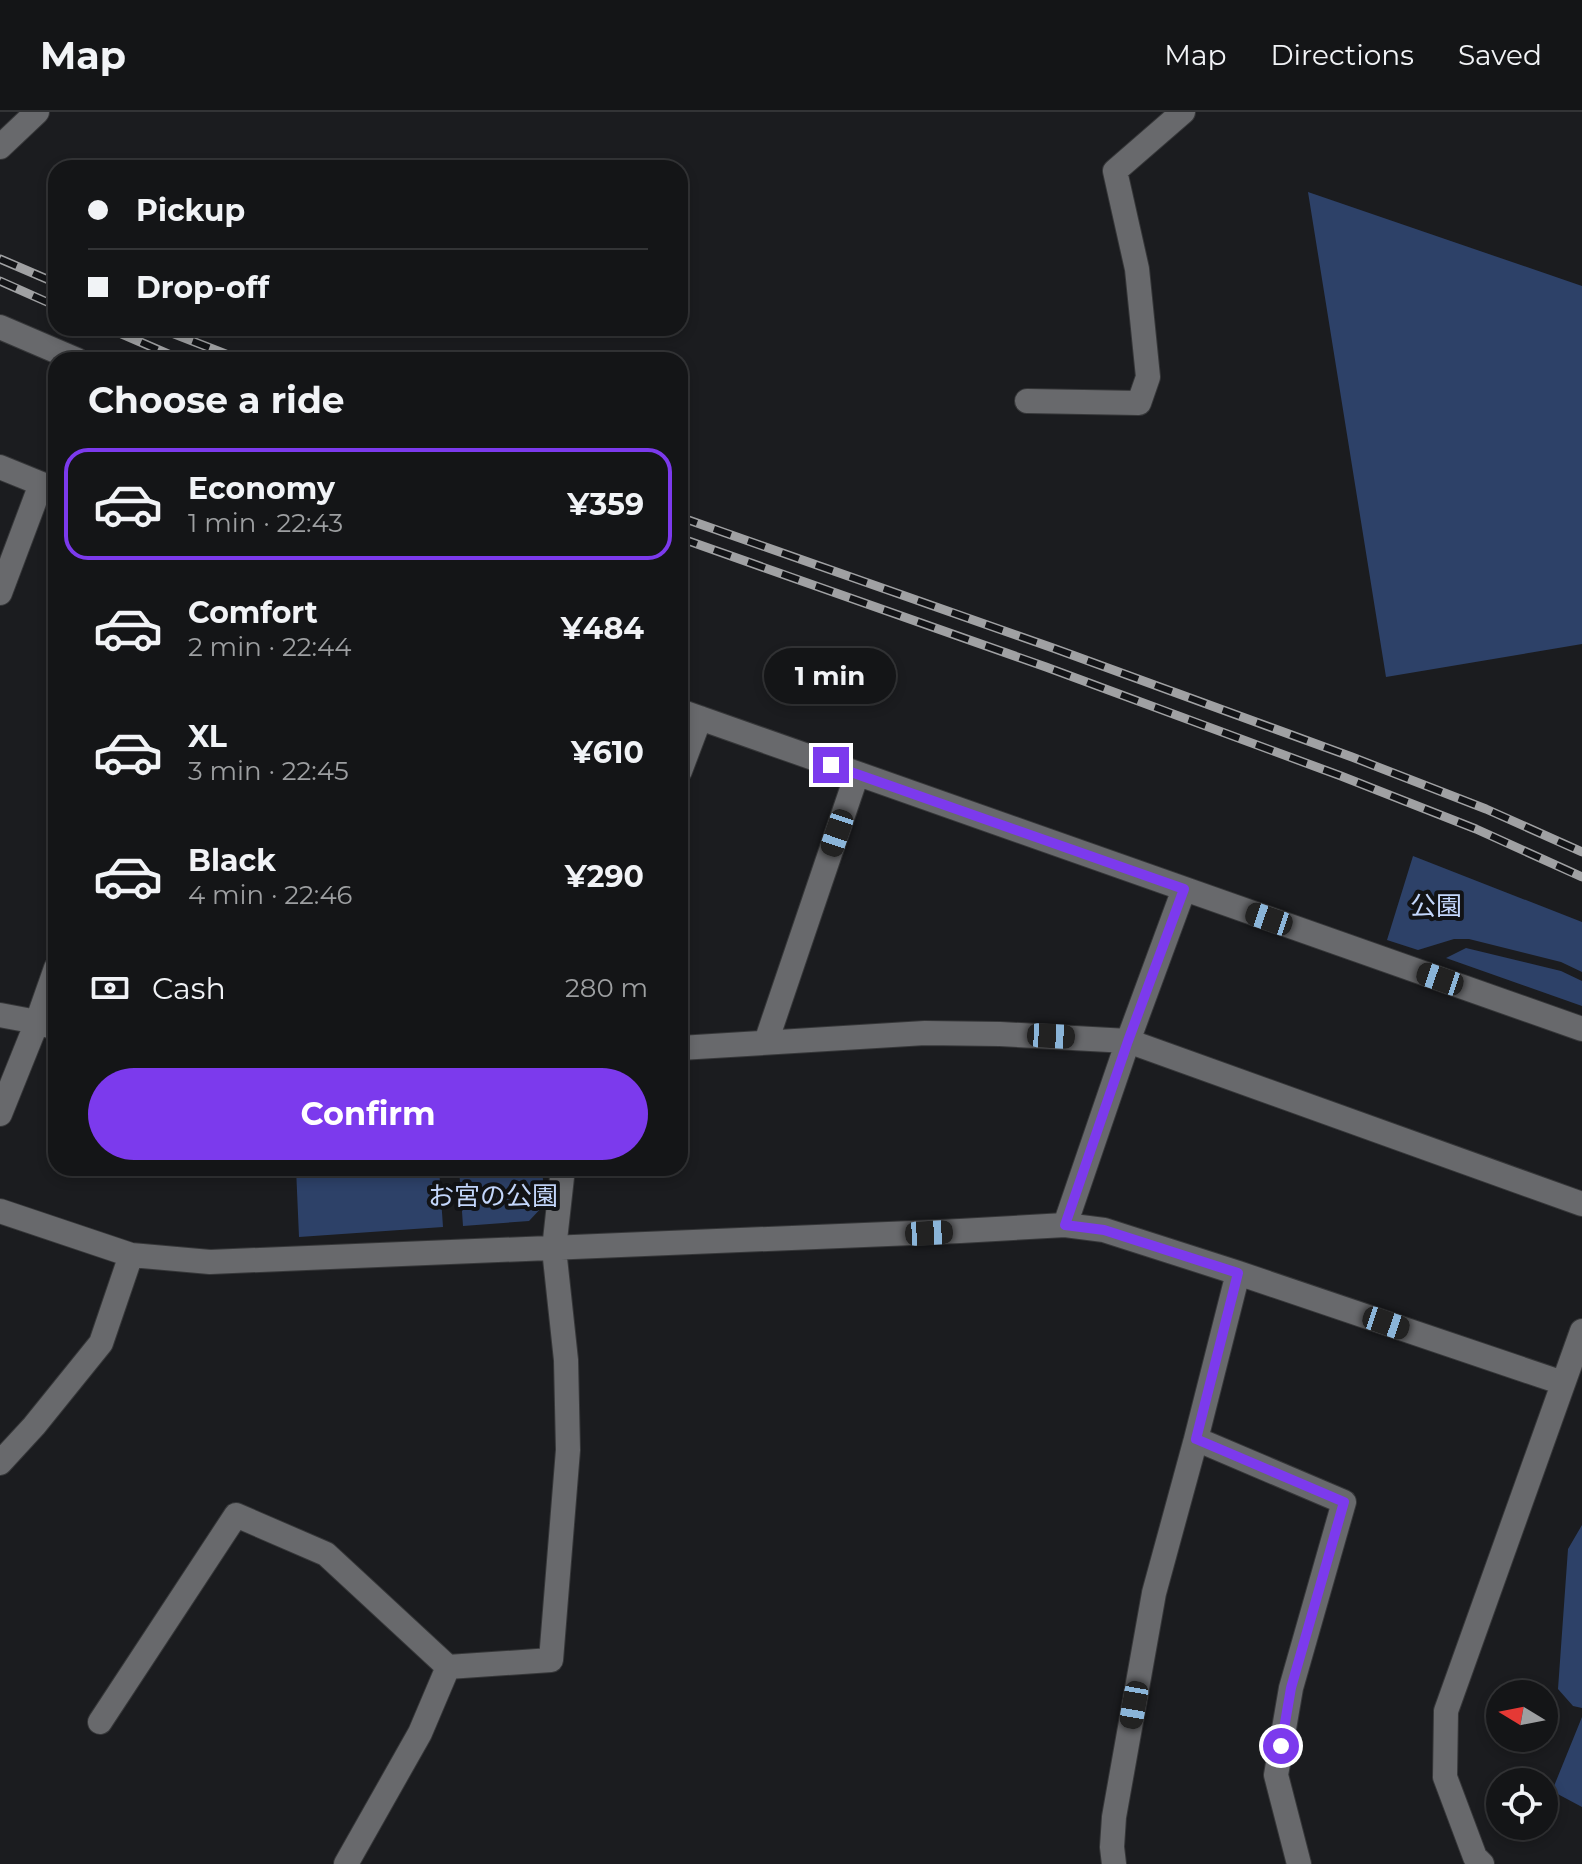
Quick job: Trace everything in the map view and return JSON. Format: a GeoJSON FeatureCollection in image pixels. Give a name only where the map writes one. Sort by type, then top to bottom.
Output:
{"type":"FeatureCollection","features":[{"type":"Feature","properties":{"kind":"street"},"geometry":{"type":"LineString","coordinates":[[0,147],[37,112]]}},
{"type":"Feature","properties":{"kind":"street"},"geometry":{"type":"LineString","coordinates":[[1027,401],[1139,403],[1148,377],[1137,269],[1115,171],[1183,112]]}},
{"type":"Feature","properties":{"kind":"street"},"geometry":{"type":"LineString","coordinates":[[0,327],[58,352]]}},
{"type":"Feature","properties":{"kind":"street"},"geometry":{"type":"LineString","coordinates":[[0,467],[48,487],[0,593]]}},
{"type":"Feature","properties":{"kind":"street"},"geometry":{"type":"LineString","coordinates":[[690,714],[1582,1029]]}},
{"type":"Feature","properties":{"kind":"street"},"geometry":{"type":"LineString","coordinates":[[766,1042],[857,774]]}},
{"type":"Feature","properties":{"kind":"street"},"geometry":{"type":"LineString","coordinates":[[1065,1225],[1184,889]]}},
{"type":"Feature","properties":{"kind":"street"},"geometry":{"type":"LineString","coordinates":[[0,1015],[46,1025],[0,1114]]}},
{"type":"Feature","properties":{"kind":"street"},"geometry":{"type":"LineString","coordinates":[[688,1047],[925,1033],[1128,1041],[1582,1204]]}},
{"type":"Feature","properties":{"kind":"street"},"geometry":{"type":"LineString","coordinates":[[100,1722],[236,1515],[326,1554],[448,1667],[551,1660],[568,1450],[566,1360],[554,1249],[562,1176]]}},
{"type":"Feature","properties":{"kind":"street"},"geometry":{"type":"LineString","coordinates":[[0,1211],[131,1255],[210,1262],[1065,1225],[1104,1230],[1563,1383]]}},
{"type":"Feature","properties":{"kind":"street"},"geometry":{"type":"LineString","coordinates":[[0,1463],[101,1343],[131,1255]]}},
{"type":"Feature","properties":{"kind":"street"},"geometry":{"type":"LineString","coordinates":[[1114,1864],[1114,1817],[1154,1593],[1238,1273]]}},
{"type":"Feature","properties":{"kind":"street"},"geometry":{"type":"LineString","coordinates":[[1482,1864],[1475,1857],[1445,1777],[1446,1711],[1582,1331]]}},
{"type":"Feature","properties":{"kind":"street"},"geometry":{"type":"LineString","coordinates":[[1196,1439],[1344,1502],[1291,1688],[1276,1775],[1299,1864]]}},
{"type":"Feature","properties":{"kind":"street"},"geometry":{"type":"LineString","coordinates":[[346,1864],[420,1733],[448,1667]]}},
{"type":"Feature","properties":{"kind":"green space"},"geometry":{"type":"Polygon","coordinates":[[[1308,192],[1582,286],[1582,644],[1386,677],[1308,192]]]}},
{"type":"Feature","properties":{"kind":"green space","name":"公園"},"geometry":{"type":"Polygon","coordinates":[[[1413,856],[1582,922],[1582,972],[1561,962],[1469,939],[1454,939],[1418,950],[1387,940],[1413,856]]]}},
{"type":"Feature","properties":{"kind":"green space","name":"公園"},"geometry":{"type":"Polygon","coordinates":[[[1466,948],[1561,971],[1582,981],[1582,1006],[1446,958],[1466,948]]]}},
{"type":"Feature","properties":{"kind":"green space"},"geometry":{"type":"Polygon","coordinates":[[[296,1176],[440,1176],[443,1227],[299,1237],[296,1176]]]}},
{"type":"Feature","properties":{"kind":"green space","name":"お宮の公園"},"geometry":{"type":"Polygon","coordinates":[[[460,1176],[543,1176],[545,1204],[529,1221],[463,1226],[460,1176]]]}},
{"type":"Feature","properties":{"kind":"green space"},"geometry":{"type":"Polygon","coordinates":[[[1582,1525],[1582,1708],[1573,1706],[1558,1689],[1568,1549],[1582,1525]]]}},
{"type":"Feature","properties":{"kind":"green space"},"geometry":{"type":"Polygon","coordinates":[[[1582,1717],[1582,1807],[1558,1794],[1558,1776],[1582,1717]]]}},
{"type":"Feature","properties":{"kind":"railway"},"geometry":{"type":"LineString","coordinates":[[0,259],[48,280]]}},
{"type":"Feature","properties":{"kind":"railway"},"geometry":{"type":"LineString","coordinates":[[0,281],[48,302]]}},
{"type":"Feature","properties":{"kind":"railway"},"geometry":{"type":"LineString","coordinates":[[126,336],[164,352]]}},
{"type":"Feature","properties":{"kind":"railway"},"geometry":{"type":"LineString","coordinates":[[180,336],[220,352]]}},
{"type":"Feature","properties":{"kind":"railway"},"geometry":{"type":"LineString","coordinates":[[688,520],[1352,757],[1486,809],[1582,852]]}},
{"type":"Feature","properties":{"kind":"railway"},"geometry":{"type":"LineString","coordinates":[[688,541],[1046,667],[1341,776],[1476,829],[1582,877]]}},
{"type":"Feature","properties":{"kind":"route"},"geometry":{"type":"LineString","coordinates":[[831,765],[1184,889],[1065,1225],[1104,1230],[1238,1273],[1196,1439],[1344,1502],[1291,1688],[1281,1746]]}}]}
